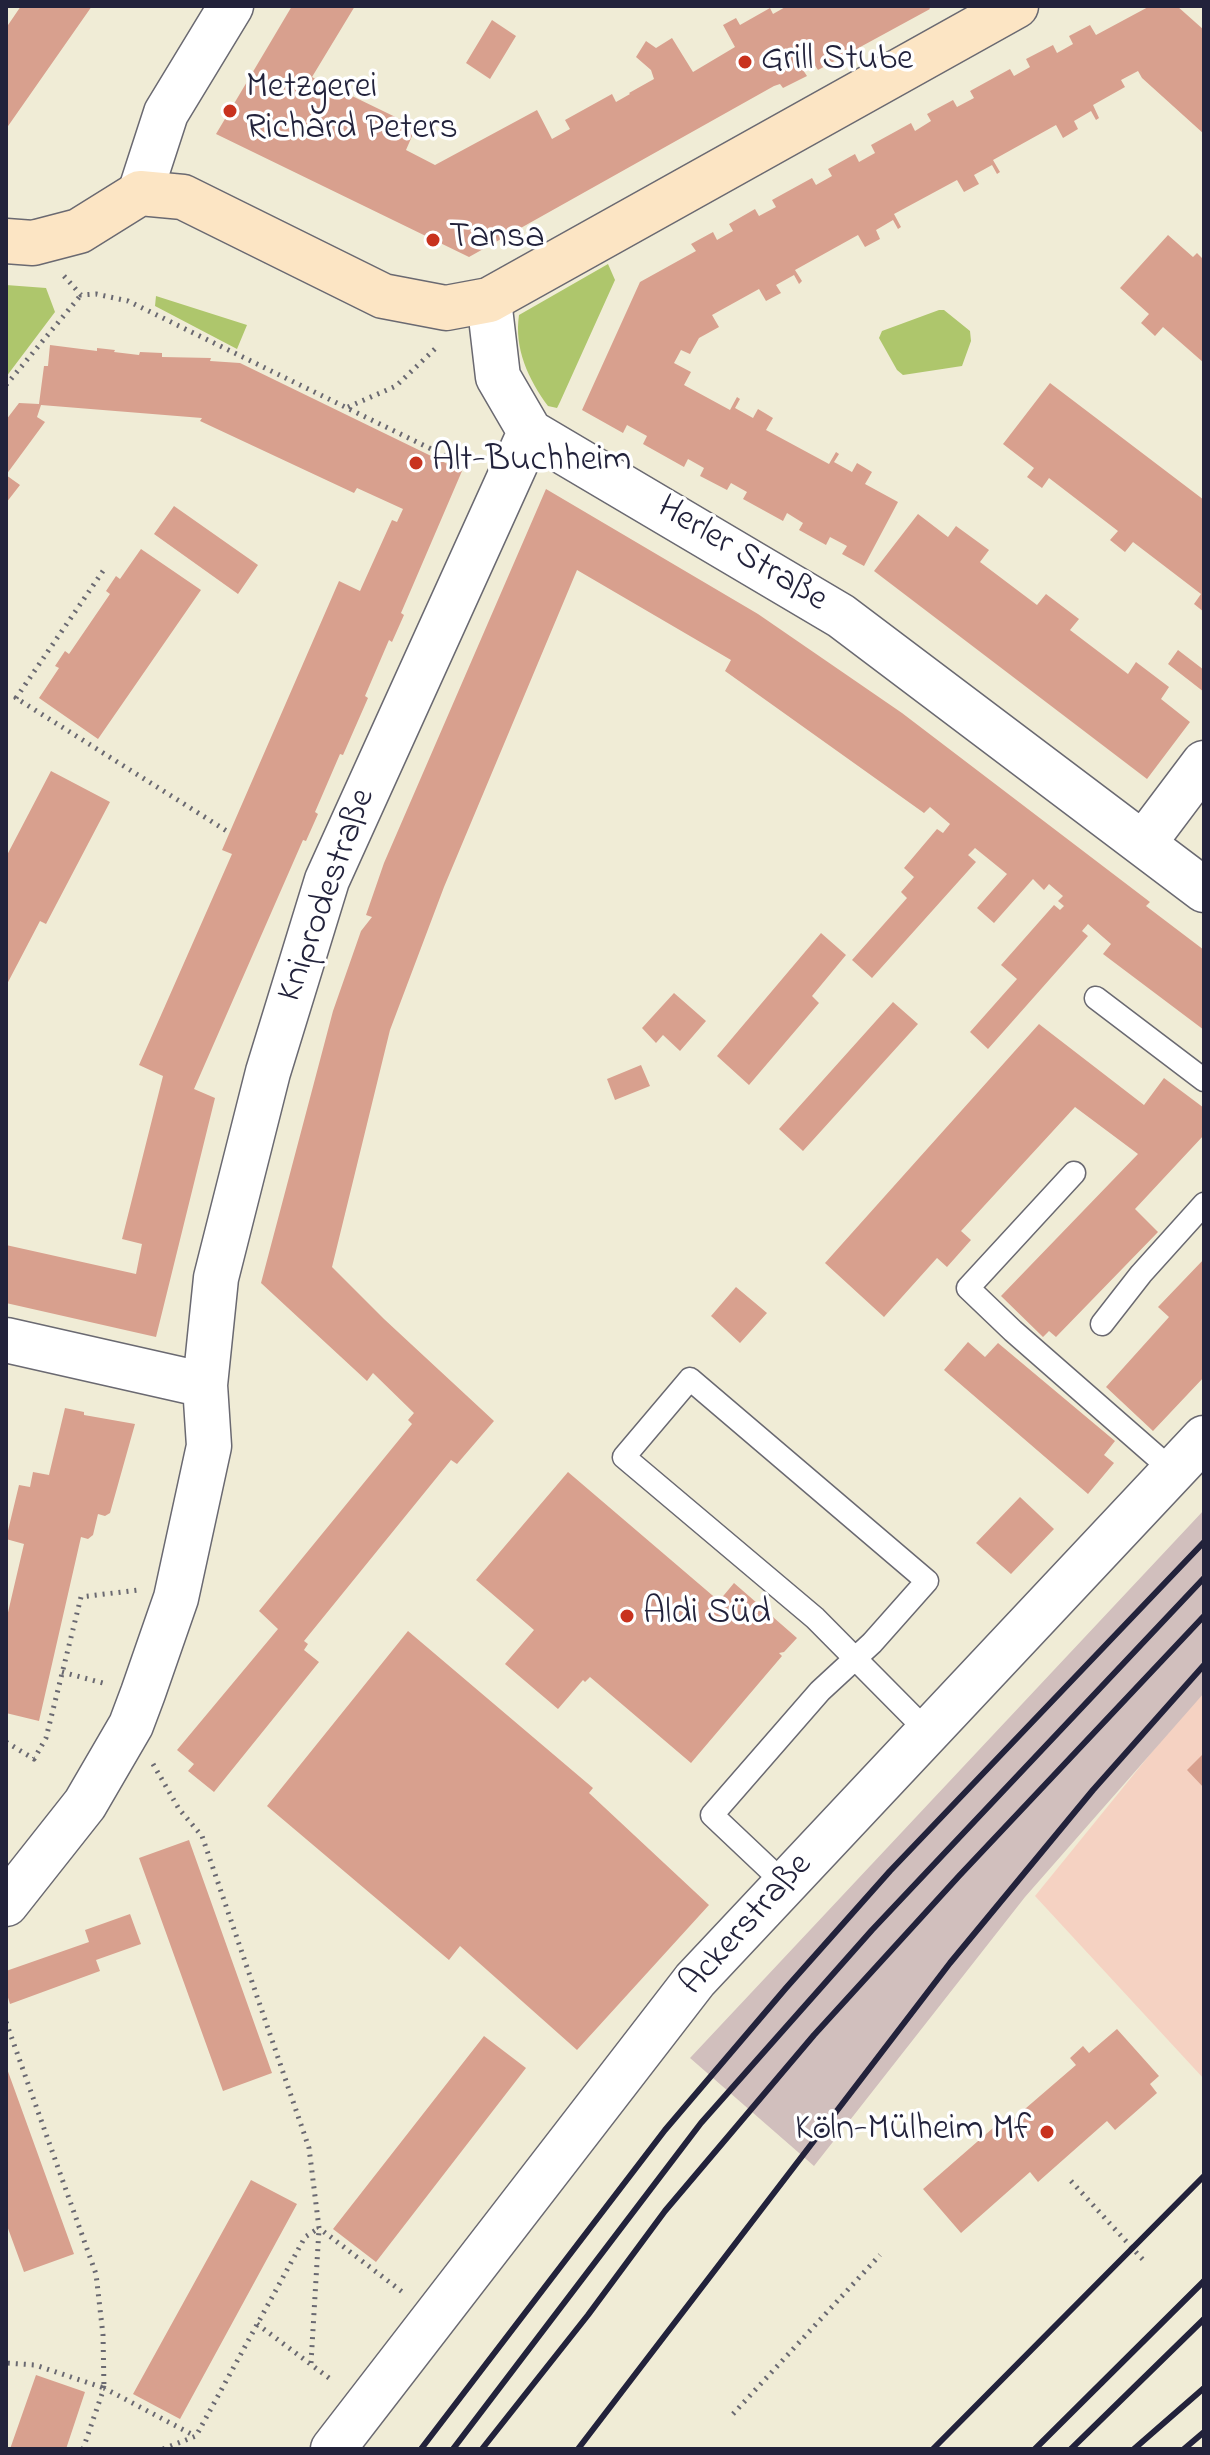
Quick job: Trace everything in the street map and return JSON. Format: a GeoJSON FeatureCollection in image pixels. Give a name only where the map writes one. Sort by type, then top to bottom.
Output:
{"type":"FeatureCollection","features":[{"type":"Feature","properties":{"kind":"street"},"geometry":{"type":"LineString","coordinates":[[140,193],[166,113],[231,6]]}},
{"type":"Feature","properties":{"kind":"street"},"geometry":{"type":"LineString","coordinates":[[20,242],[79,231],[140,193],[183,197],[383,296],[446,308],[489,300],[1016,6]]}},
{"type":"Feature","properties":{"kind":"street","name":"Herler Straße"},"geometry":{"type":"LineString","coordinates":[[489,300],[498,377],[530,432],[841,616],[1204,890]]}},
{"type":"Feature","properties":{"kind":"street","name":"Kniprodestraße"},"geometry":{"type":"LineString","coordinates":[[6,1904],[85,1804],[131,1725],[176,1598],[209,1446],[205,1385],[216,1278],[268,1072],[327,880],[530,432]]}},
{"type":"Feature","properties":{"kind":"street"},"geometry":{"type":"LineString","coordinates":[[1143,844],[1204,763]]}},
{"type":"Feature","properties":{"kind":"street"},"geometry":{"type":"LineString","coordinates":[[6,1340],[205,1385]]}},
{"type":"Feature","properties":{"kind":"street","name":"Ackerstraße"},"geometry":{"type":"LineString","coordinates":[[333,2449],[695,1980],[1204,1438]]}},
{"type":"Feature","properties":{"kind":"lane"},"geometry":{"type":"LineString","coordinates":[[1096,998],[1204,1080]]}},
{"type":"Feature","properties":{"kind":"lane"},"geometry":{"type":"LineString","coordinates":[[1074,1173],[968,1288],[1173,1471]]}},
{"type":"Feature","properties":{"kind":"lane"},"geometry":{"type":"LineString","coordinates":[[1102,1324],[1141,1274],[1204,1204]]}},
{"type":"Feature","properties":{"kind":"lane"},"geometry":{"type":"LineString","coordinates":[[785,1884],[712,1815],[820,1691],[855,1659],[872,1643],[927,1581],[690,1379],[624,1457],[815,1618],[855,1659],[928,1732]]}},
{"type":"Feature","properties":{"kind":"path"},"geometry":{"type":"LineString","coordinates":[[20,242],[81,295],[96,294],[128,301],[505,486]]}},
{"type":"Feature","properties":{"kind":"path"},"geometry":{"type":"LineString","coordinates":[[6,385],[81,295]]}},
{"type":"Feature","properties":{"kind":"path"},"geometry":{"type":"LineString","coordinates":[[348,407],[396,386],[444,340]]}},
{"type":"Feature","properties":{"kind":"path"},"geometry":{"type":"LineString","coordinates":[[103,571],[16,698],[230,833]]}},
{"type":"Feature","properties":{"kind":"path"},"geometry":{"type":"LineString","coordinates":[[6,1742],[34,1759],[46,1738],[81,1597],[143,1589],[176,1598]]}},
{"type":"Feature","properties":{"kind":"path"},"geometry":{"type":"LineString","coordinates":[[131,1725],[179,1809],[202,1836],[309,2148],[319,2228],[311,2364]]}},
{"type":"Feature","properties":{"kind":"path"},"geometry":{"type":"LineString","coordinates":[[6,2022],[96,2274],[103,2335],[104,2388],[83,2449]]}},
{"type":"Feature","properties":{"kind":"path"},"geometry":{"type":"LineString","coordinates":[[1071,2181],[1146,2263]]}},
{"type":"Feature","properties":{"kind":"path"},"geometry":{"type":"LineString","coordinates":[[319,2228],[434,2317]]}},
{"type":"Feature","properties":{"kind":"path"},"geometry":{"type":"LineString","coordinates":[[163,2449],[196,2436],[305,2237],[319,2228]]}},
{"type":"Feature","properties":{"kind":"path"},"geometry":{"type":"LineString","coordinates":[[733,2414],[880,2255]]}},
{"type":"Feature","properties":{"kind":"path"},"geometry":{"type":"LineString","coordinates":[[257,2324],[366,2406]]}},
{"type":"Feature","properties":{"kind":"path"},"geometry":{"type":"LineString","coordinates":[[6,2363],[35,2365],[104,2388],[196,2436]]}},
{"type":"Feature","properties":{"kind":"shaded area"},"geometry":{"type":"Polygon","coordinates":[[[1204,1510],[1204,1693],[1025,1897],[814,2166],[690,2058],[1204,1510]]]}},
{"type":"Feature","properties":{"kind":"shaded area"},"geometry":{"type":"Polygon","coordinates":[[[1204,1693],[1204,2079],[1035,1896],[1186,1710],[1204,1693]]]}},
{"type":"Feature","properties":{"kind":"green space"},"geometry":{"type":"Polygon","coordinates":[[[608,264],[615,280],[557,408],[548,406],[524,363],[519,339],[519,315],[608,264]]]}},
{"type":"Feature","properties":{"kind":"green space"},"geometry":{"type":"Polygon","coordinates":[[[6,285],[46,288],[55,312],[6,377],[6,285]]]}},
{"type":"Feature","properties":{"kind":"green space"},"geometry":{"type":"Polygon","coordinates":[[[156,296],[247,325],[237,349],[155,306],[156,296]]]}},
{"type":"Feature","properties":{"kind":"green space"},"geometry":{"type":"Polygon","coordinates":[[[944,310],[970,331],[971,341],[962,366],[903,375],[879,338],[882,331],[944,310]]]}},
{"type":"Feature","properties":{"kind":"building"},"geometry":{"type":"Polygon","coordinates":[[[21,6],[92,6],[6,129],[6,28],[21,6]]]}},
{"type":"Feature","properties":{"kind":"building"},"geometry":{"type":"Polygon","coordinates":[[[292,6],[355,6],[312,77],[347,97],[348,94],[416,127],[406,150],[435,165],[537,110],[552,139],[570,129],[565,120],[612,94],[616,102],[630,94],[654,79],[651,70],[636,57],[646,41],[656,48],[672,38],[693,72],[735,47],[723,25],[736,18],[740,25],[770,8],[773,14],[787,6],[928,6],[930,9],[818,70],[814,64],[803,70],[807,76],[783,88],[780,84],[774,86],[469,257],[216,134],[292,6]]]}},
{"type":"Feature","properties":{"kind":"building"},"geometry":{"type":"Polygon","coordinates":[[[1150,6],[1177,6],[1204,30],[1204,134],[1138,71],[1121,80],[1125,87],[1093,105],[1099,118],[1096,120],[1091,111],[1074,121],[1078,129],[1063,138],[1056,125],[993,160],[1000,172],[997,174],[992,165],[974,175],[979,184],[964,192],[957,180],[894,214],[901,227],[898,229],[893,220],[876,230],[880,239],[865,247],[858,235],[795,270],[802,281],[799,284],[794,275],[776,285],[781,293],[766,301],[759,289],[712,315],[719,327],[699,338],[690,354],[681,350],[674,363],[691,372],[684,385],[730,410],[737,397],[740,399],[735,408],[753,418],[758,409],[773,418],[766,430],[829,464],[836,452],[839,454],[834,462],[852,472],[857,463],[872,472],[865,484],[898,502],[864,566],[842,554],[847,546],[830,537],[826,545],[799,530],[803,523],[787,513],[783,521],[743,499],[747,492],[731,483],[727,490],[700,476],[704,468],[688,459],[684,467],[643,444],[647,436],[627,425],[623,433],[582,410],[640,282],[696,251],[691,244],[713,232],[717,240],[733,231],[729,224],[755,209],[759,216],[776,207],[772,200],[812,178],[816,185],[832,176],[828,169],[855,154],[859,162],[875,153],[871,145],[911,123],[915,131],[931,121],[927,114],[953,100],[957,107],[974,98],[970,91],[1010,69],[1014,76],[1030,67],[1026,59],[1053,45],[1057,53],[1073,44],[1069,36],[1090,25],[1096,35],[1150,6]]]}},
{"type":"Feature","properties":{"kind":"building"},"geometry":{"type":"Polygon","coordinates":[[[492,20],[516,36],[490,79],[466,63],[492,20]]]}},
{"type":"Feature","properties":{"kind":"building"},"geometry":{"type":"Polygon","coordinates":[[[1168,235],[1193,257],[1197,253],[1204,260],[1204,363],[1163,327],[1155,336],[1141,323],[1149,314],[1120,288],[1168,235]]]}},
{"type":"Feature","properties":{"kind":"building"},"geometry":{"type":"Polygon","coordinates":[[[50,345],[139,355],[140,352],[162,353],[162,357],[211,358],[210,361],[240,363],[462,471],[401,613],[404,615],[392,642],[389,640],[365,696],[368,698],[315,812],[318,814],[306,841],[303,840],[194,1089],[215,1098],[156,1337],[6,1303],[6,1245],[136,1274],[142,1244],[122,1239],[163,1076],[139,1065],[232,854],[222,850],[339,581],[360,591],[392,520],[397,522],[403,509],[357,488],[354,493],[200,421],[202,418],[41,405],[37,417],[45,422],[6,475],[6,420],[19,403],[39,404],[50,345]]]}},
{"type":"Feature","properties":{"kind":"building"},"geometry":{"type":"Polygon","coordinates":[[[1050,383],[1204,500],[1204,612],[1194,604],[1201,594],[1133,542],[1125,552],[1110,540],[1118,531],[1049,478],[1042,488],[1027,477],[1034,468],[1003,444],[1050,383]]]}},
{"type":"Feature","properties":{"kind":"building"},"geometry":{"type":"Polygon","coordinates":[[[6,475],[20,485],[6,503],[6,475]]]}},
{"type":"Feature","properties":{"kind":"building"},"geometry":{"type":"Polygon","coordinates":[[[546,489],[758,614],[902,713],[1150,902],[1146,906],[1204,950],[1204,1030],[1103,954],[1111,944],[1088,924],[1082,931],[1088,936],[988,1049],[970,1032],[1017,979],[1001,965],[1054,905],[1060,910],[1064,906],[1058,901],[1063,896],[1049,884],[1044,890],[1033,879],[994,923],[977,908],[1007,874],[975,848],[968,855],[976,862],[872,978],[852,960],[907,898],[901,892],[914,877],[904,868],[937,829],[943,833],[950,824],[930,807],[924,813],[725,671],[731,660],[577,570],[444,887],[390,1030],[332,1267],[494,1421],[457,1464],[451,1460],[304,1641],[308,1644],[304,1650],[319,1662],[214,1792],[188,1771],[194,1764],[177,1750],[278,1629],[259,1611],[412,1424],[408,1420],[414,1413],[373,1373],[367,1381],[261,1283],[333,1011],[361,931],[372,917],[366,915],[384,863],[546,489]]]}},
{"type":"Feature","properties":{"kind":"building"},"geometry":{"type":"Polygon","coordinates":[[[174,506],[258,565],[238,594],[154,534],[174,506]]]}},
{"type":"Feature","properties":{"kind":"building"},"geometry":{"type":"Polygon","coordinates":[[[918,514],[948,537],[956,526],[989,550],[980,562],[1037,605],[1046,594],[1079,619],[1070,630],[1128,674],[1136,662],[1169,687],[1161,699],[1190,722],[1147,779],[874,571],[918,514]]]}},
{"type":"Feature","properties":{"kind":"building"},"geometry":{"type":"Polygon","coordinates":[[[141,549],[201,590],[98,739],[39,698],[59,668],[55,666],[65,651],[69,654],[110,594],[106,591],[116,576],[120,579],[141,549]]]}},
{"type":"Feature","properties":{"kind":"building"},"geometry":{"type":"Polygon","coordinates":[[[1178,650],[1204,670],[1204,692],[1168,664],[1178,650]]]}},
{"type":"Feature","properties":{"kind":"building"},"geometry":{"type":"Polygon","coordinates":[[[51,771],[110,802],[46,924],[40,921],[6,986],[6,857],[51,771]]]}},
{"type":"Feature","properties":{"kind":"building"},"geometry":{"type":"Polygon","coordinates":[[[821,933],[846,955],[812,996],[819,1003],[749,1085],[717,1056],[821,933]]]}},
{"type":"Feature","properties":{"kind":"building"},"geometry":{"type":"Polygon","coordinates":[[[674,993],[706,1021],[680,1051],[663,1035],[656,1043],[642,1028],[674,993]]]}},
{"type":"Feature","properties":{"kind":"building"},"geometry":{"type":"Polygon","coordinates":[[[893,1002],[918,1024],[803,1151],[779,1129],[893,1002]]]}},
{"type":"Feature","properties":{"kind":"building"},"geometry":{"type":"Polygon","coordinates":[[[1039,1024],[1144,1105],[1164,1078],[1204,1108],[1204,1135],[1135,1209],[1158,1232],[1056,1337],[1049,1331],[1043,1337],[1001,1296],[1138,1154],[1075,1107],[961,1231],[971,1240],[947,1267],[937,1258],[884,1317],[825,1263],[1039,1024]]]}},
{"type":"Feature","properties":{"kind":"building"},"geometry":{"type":"Polygon","coordinates":[[[641,1065],[650,1086],[615,1100],[607,1079],[641,1065]]]}},
{"type":"Feature","properties":{"kind":"building"},"geometry":{"type":"Polygon","coordinates":[[[1204,1259],[1204,1377],[1153,1431],[1106,1387],[1169,1317],[1158,1307],[1204,1259]]]}},
{"type":"Feature","properties":{"kind":"building"},"geometry":{"type":"Polygon","coordinates":[[[736,1287],[767,1313],[740,1343],[711,1316],[736,1287]]]}},
{"type":"Feature","properties":{"kind":"building"},"geometry":{"type":"Polygon","coordinates":[[[968,1342],[985,1357],[998,1343],[1115,1441],[1104,1455],[1114,1463],[1088,1494],[944,1370],[968,1342]]]}},
{"type":"Feature","properties":{"kind":"building"},"geometry":{"type":"Polygon","coordinates":[[[65,1408],[84,1412],[84,1415],[135,1424],[110,1513],[105,1516],[98,1514],[93,1535],[88,1539],[81,1537],[39,1721],[6,1713],[6,1621],[24,1544],[6,1539],[19,1485],[30,1487],[33,1472],[49,1475],[65,1408]]]}},
{"type":"Feature","properties":{"kind":"building","name":"Aldi Süd"},"geometry":{"type":"Polygon","coordinates":[[[568,1472],[719,1601],[734,1583],[797,1638],[784,1652],[779,1653],[782,1656],[691,1763],[590,1677],[585,1682],[583,1680],[558,1709],[505,1664],[534,1630],[476,1580],[568,1472]]]}},
{"type":"Feature","properties":{"kind":"building"},"geometry":{"type":"Polygon","coordinates":[[[1020,1497],[1054,1529],[1011,1574],[976,1543],[1020,1497]]]}},
{"type":"Feature","properties":{"kind":"building"},"geometry":{"type":"Polygon","coordinates":[[[408,1631],[593,1788],[589,1793],[709,1905],[577,2050],[460,1946],[449,1960],[267,1806],[408,1631]]]}},
{"type":"Feature","properties":{"kind":"building"},"geometry":{"type":"Polygon","coordinates":[[[1204,1753],[1204,1788],[1187,1770],[1204,1753]]]}},
{"type":"Feature","properties":{"kind":"building"},"geometry":{"type":"Polygon","coordinates":[[[189,1840],[272,2073],[223,2091],[139,1858],[189,1840]]]}},
{"type":"Feature","properties":{"kind":"building"},"geometry":{"type":"Polygon","coordinates":[[[130,1914],[141,1944],[96,1960],[100,1971],[10,2004],[6,1991],[6,1971],[89,1942],[85,1930],[130,1914]]]}},
{"type":"Feature","properties":{"kind":"building","name":"Köln-Mülheim Mf"},"geometry":{"type":"Polygon","coordinates":[[[1117,2029],[1159,2076],[1150,2084],[1157,2093],[1115,2130],[1107,2121],[1038,2182],[1030,2172],[961,2233],[923,2189],[993,2128],[997,2133],[1076,2065],[1070,2058],[1083,2046],[1089,2053],[1117,2029]]]}},
{"type":"Feature","properties":{"kind":"building"},"geometry":{"type":"Polygon","coordinates":[[[484,2036],[526,2068],[376,2262],[333,2229],[484,2036]]]}},
{"type":"Feature","properties":{"kind":"building"},"geometry":{"type":"Polygon","coordinates":[[[6,2066],[74,2254],[24,2272],[6,2223],[6,2066]]]}},
{"type":"Feature","properties":{"kind":"building"},"geometry":{"type":"Polygon","coordinates":[[[251,2180],[297,2204],[180,2419],[133,2394],[251,2180]]]}},
{"type":"Feature","properties":{"kind":"building"},"geometry":{"type":"Polygon","coordinates":[[[36,2375],[85,2392],[66,2449],[10,2449],[36,2375]]]}},
{"type":"Feature","properties":{"kind":"railway"},"geometry":{"type":"LineString","coordinates":[[421,2449],[665,2130],[786,1988],[890,1871],[1204,1542]]}},
{"type":"Feature","properties":{"kind":"railway"},"geometry":{"type":"LineString","coordinates":[[453,2449],[701,2123],[872,1930],[1204,1578]]}},
{"type":"Feature","properties":{"kind":"railway"},"geometry":{"type":"LineString","coordinates":[[482,2449],[665,2211],[814,2035],[1204,1616]]}},
{"type":"Feature","properties":{"kind":"railway"},"geometry":{"type":"LineString","coordinates":[[578,2449],[950,1963],[1093,1790],[1204,1665]]}},
{"type":"Feature","properties":{"kind":"railway"},"geometry":{"type":"LineString","coordinates":[[933,2449],[1204,2176]]}},
{"type":"Feature","properties":{"kind":"railway"},"geometry":{"type":"LineString","coordinates":[[1035,2449],[1204,2281]]}},
{"type":"Feature","properties":{"kind":"railway"},"geometry":{"type":"LineString","coordinates":[[1071,2449],[1204,2319]]}},
{"type":"Feature","properties":{"kind":"railway"},"geometry":{"type":"LineString","coordinates":[[1134,2449],[1204,2388]]}},
{"type":"Feature","properties":{"kind":"railway"},"geometry":{"type":"LineString","coordinates":[[1184,2449],[1204,2432]]}},
{"type":"Feature","properties":{"kind":"place","name":"Grill Stube"},"geometry":{"type":"Point","coordinates":[745,62]}},
{"type":"Feature","properties":{"kind":"place","name":"Metzgerei Richard Peters"},"geometry":{"type":"Point","coordinates":[230,111]}},
{"type":"Feature","properties":{"kind":"place","name":"Tansa"},"geometry":{"type":"Point","coordinates":[433,240]}},
{"type":"Feature","properties":{"kind":"place","name":"Alt-Buchheim"},"geometry":{"type":"Point","coordinates":[416,463]}},
{"type":"Feature","properties":{"kind":"place","name":"Aldi Süd"},"geometry":{"type":"Point","coordinates":[627,1616]}},
{"type":"Feature","properties":{"kind":"place","name":"Köln-Mülheim Mf"},"geometry":{"type":"Point","coordinates":[1047,2132]}}]}
